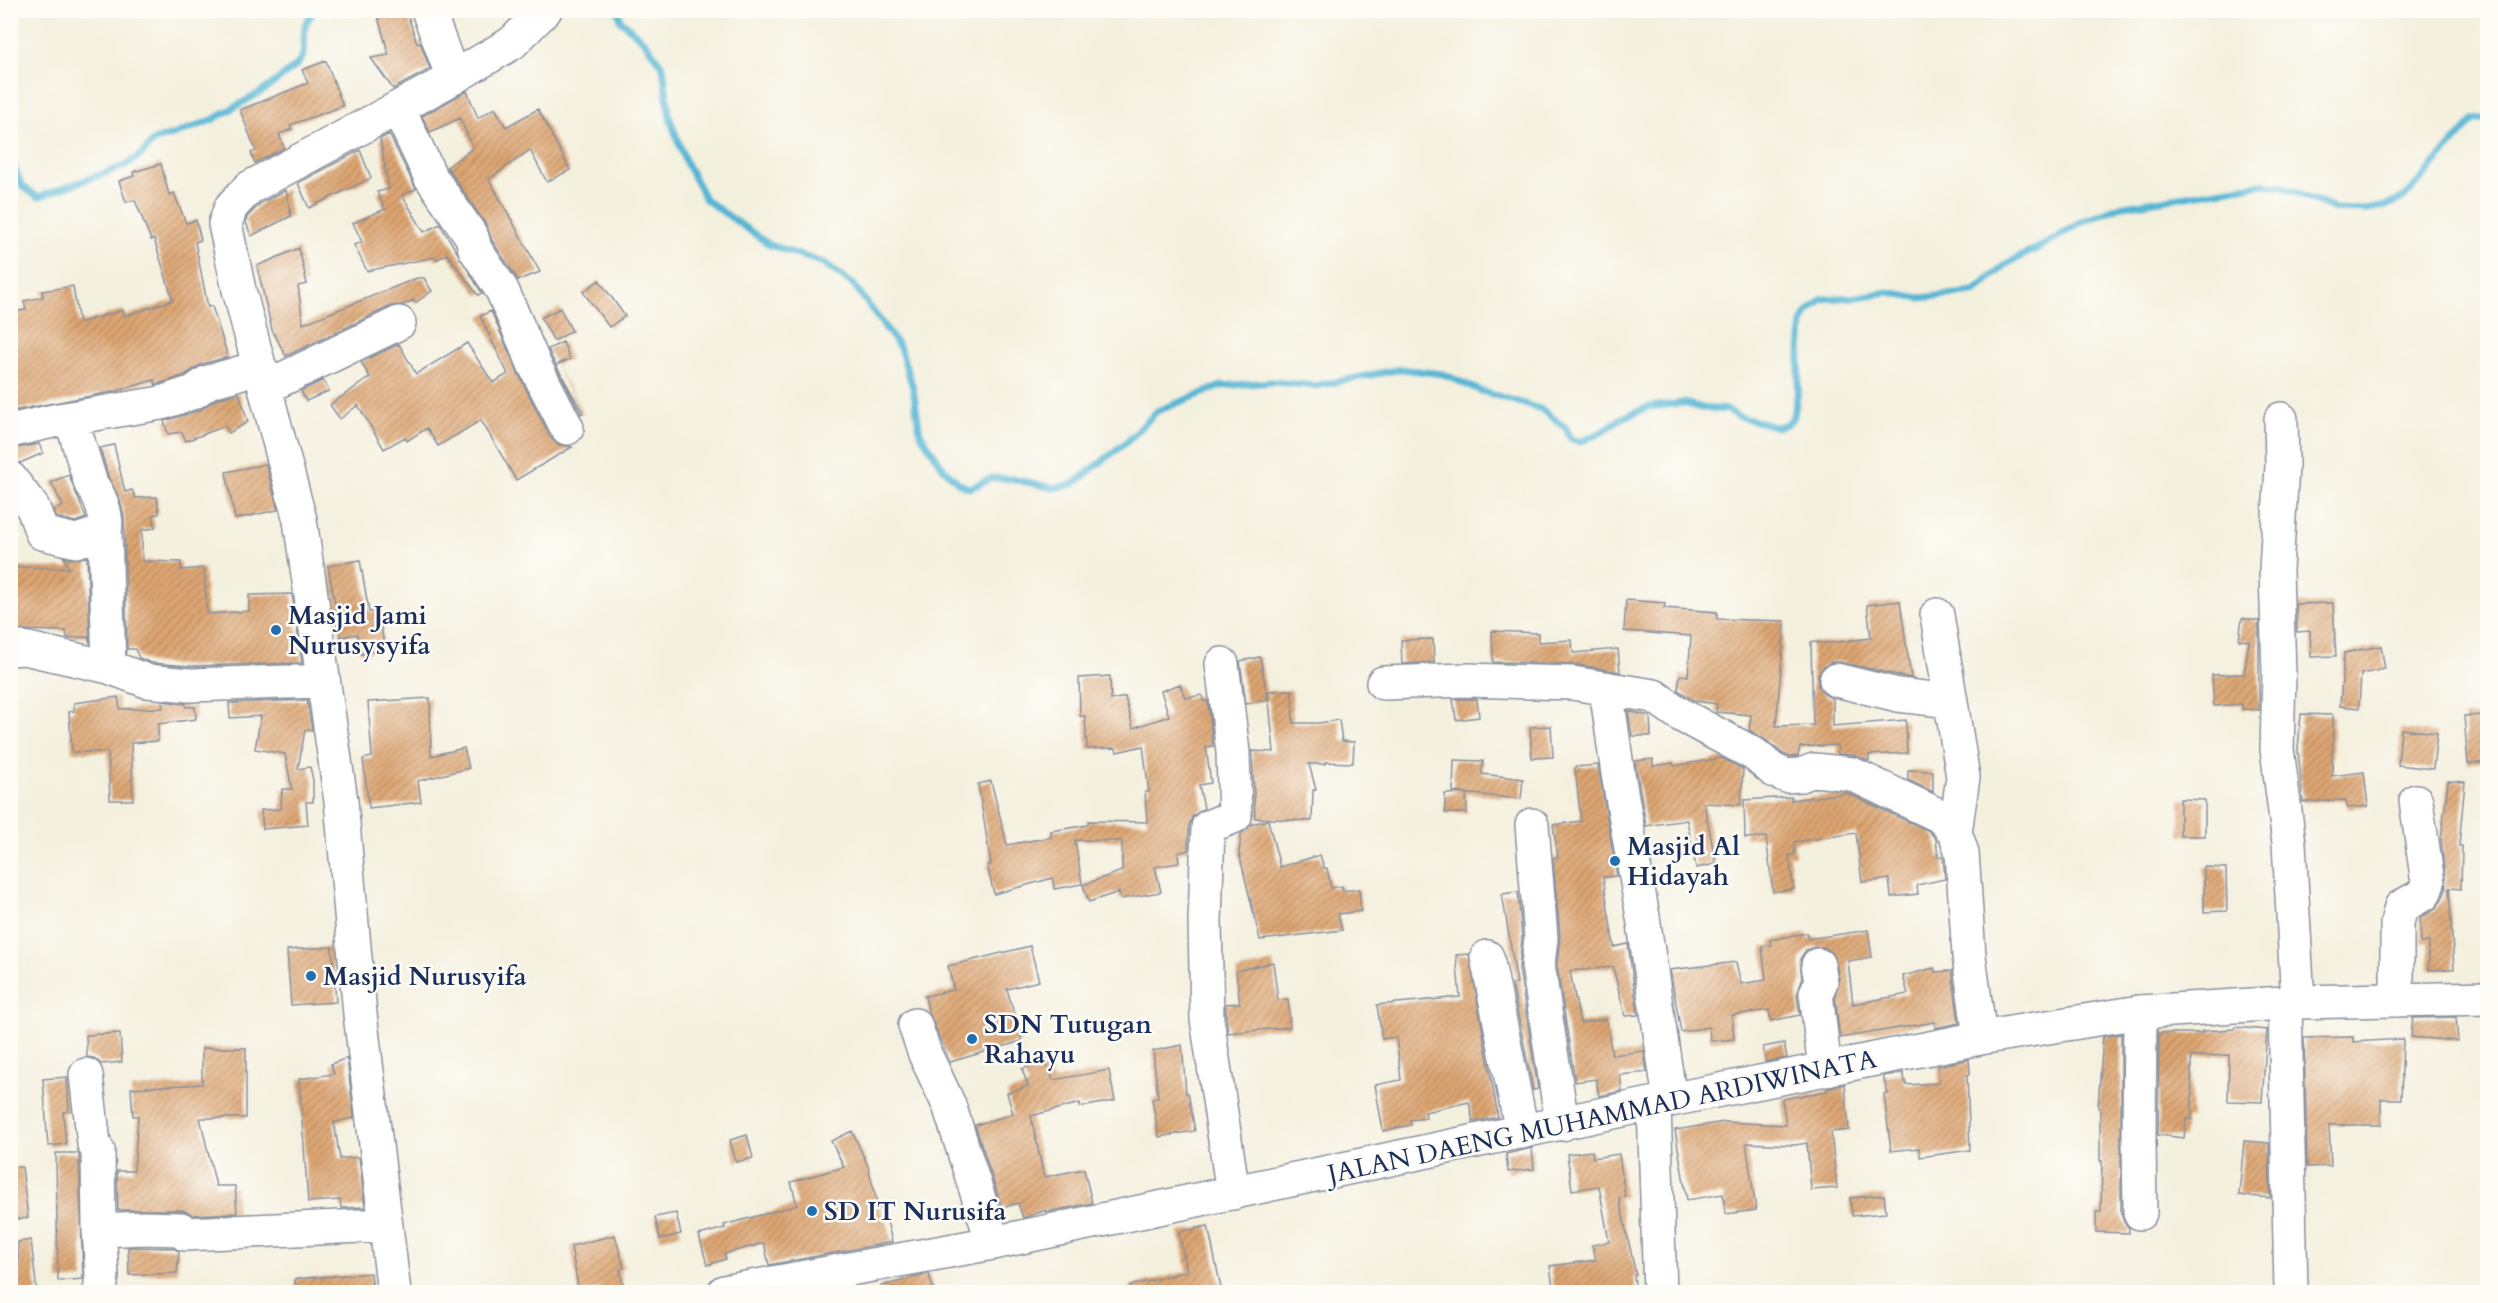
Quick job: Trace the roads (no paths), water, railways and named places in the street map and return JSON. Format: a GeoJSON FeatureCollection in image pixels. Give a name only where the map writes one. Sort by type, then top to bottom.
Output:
{"type":"FeatureCollection","features":[{"type":"Feature","properties":{"kind":"street"},"geometry":{"type":"LineString","coordinates":[[428,10],[453,78]]}},
{"type":"Feature","properties":{"kind":"street"},"geometry":{"type":"LineString","coordinates":[[394,1293],[360,1014],[341,801],[300,520],[228,244],[225,224],[231,207],[249,188],[453,78],[512,42],[544,10]]}},
{"type":"Feature","properties":{"kind":"street"},"geometry":{"type":"LineString","coordinates":[[398,108],[430,176],[472,237],[475,249],[502,290],[535,366],[567,428]]}},
{"type":"Feature","properties":{"kind":"street"},"geometry":{"type":"LineString","coordinates":[[10,431],[161,403],[195,392],[208,382],[263,377],[399,323]]}},
{"type":"Feature","properties":{"kind":"street"},"geometry":{"type":"LineString","coordinates":[[71,418],[91,484],[97,493],[107,522],[105,532],[109,667]]}},
{"type":"Feature","properties":{"kind":"street"},"geometry":{"type":"LineString","coordinates":[[2281,419],[2282,466],[2276,570],[2279,675],[2277,749],[2289,843],[2291,1293]]}},
{"type":"Feature","properties":{"kind":"street"},"geometry":{"type":"LineString","coordinates":[[10,478],[33,508],[42,533],[76,541],[105,532]]}},
{"type":"Feature","properties":{"kind":"street"},"geometry":{"type":"LineString","coordinates":[[1937,615],[1963,777],[1955,832]]}},
{"type":"Feature","properties":{"kind":"street"},"geometry":{"type":"LineString","coordinates":[[10,648],[24,648],[109,667],[147,681],[189,685],[322,681]]}},
{"type":"Feature","properties":{"kind":"street"},"geometry":{"type":"LineString","coordinates":[[1222,664],[1233,752],[1235,816],[1208,827],[1205,922],[1207,1019],[1233,1193]]}},
{"type":"Feature","properties":{"kind":"street"},"geometry":{"type":"LineString","coordinates":[[1383,683],[1467,680],[1572,683],[1654,696],[1681,715],[1754,754],[1773,770],[1786,776],[1823,770],[1852,774],[1940,816],[1955,832],[1962,853],[1969,956],[1980,1038]]}},
{"type":"Feature","properties":{"kind":"street"},"geometry":{"type":"LineString","coordinates":[[1836,680],[1898,695],[1951,701]]}},
{"type":"Feature","properties":{"kind":"street"},"geometry":{"type":"LineString","coordinates":[[1606,688],[1618,774],[1643,917],[1662,1103],[1660,1293]]}},
{"type":"Feature","properties":{"kind":"street"},"geometry":{"type":"LineString","coordinates":[[2397,1000],[2397,923],[2401,907],[2424,894],[2428,883],[2416,801]]}},
{"type":"Feature","properties":{"kind":"street"},"geometry":{"type":"LineString","coordinates":[[1532,825],[1541,938],[1538,965],[1562,1124]]}},
{"type":"Feature","properties":{"kind":"street"},"geometry":{"type":"LineString","coordinates":[[1487,957],[1522,1132]]}},
{"type":"Feature","properties":{"kind":"street"},"geometry":{"type":"LineString","coordinates":[[1818,966],[1821,982],[1816,993],[1825,1070]]}},
{"type":"Feature","properties":{"kind":"street","name":"JALAN DAENG MUHAMMAD ARDIWINATA"},"geometry":{"type":"LineString","coordinates":[[724,1293],[993,1243],[1980,1038],[2140,1012],[2291,1002],[2487,998]]}},
{"type":"Feature","properties":{"kind":"street"},"geometry":{"type":"LineString","coordinates":[[2140,1012],[2140,1213]]}},
{"type":"Feature","properties":{"kind":"street"},"geometry":{"type":"LineString","coordinates":[[915,1025],[924,1054],[949,1105],[993,1243]]}},
{"type":"Feature","properties":{"kind":"street"},"geometry":{"type":"LineString","coordinates":[[86,1075],[94,1144],[98,1151],[102,1275],[100,1293]]}},
{"type":"Feature","properties":{"kind":"street"},"geometry":{"type":"LineString","coordinates":[[99,1230],[181,1229],[185,1234],[384,1225]]}},
{"type":"Feature","properties":{"kind":"waterway"},"geometry":{"type":"LineString","coordinates":[[10,157],[22,186],[38,197],[122,167],[140,156],[154,140],[212,120],[263,91],[297,65],[303,56],[305,25],[314,10]]}},
{"type":"Feature","properties":{"kind":"waterway"},"geometry":{"type":"LineString","coordinates":[[618,10],[620,20],[644,41],[663,67],[670,119],[686,163],[706,200],[770,245],[823,263],[854,285],[900,348],[913,388],[920,433],[944,469],[960,484],[970,488],[992,478],[1013,479],[1053,488],[1073,484],[1129,440],[1157,411],[1221,386],[1273,382],[1315,386],[1401,369],[1443,374],[1481,391],[1541,409],[1566,428],[1570,438],[1580,442],[1604,431],[1620,419],[1648,407],[1683,403],[1702,408],[1728,410],[1737,416],[1777,427],[1787,424],[1794,416],[1802,323],[1807,313],[1822,299],[1888,292],[1920,298],[1974,292],[2008,263],[2048,243],[2081,222],[2118,207],[2261,184],[2282,186],[2335,209],[2366,210],[2386,206],[2404,198],[2474,120],[2488,118]]}},
{"type":"Feature","properties":{"kind":"place","name":"Masjid Jami Nurusysyifa"},"geometry":{"type":"Point","coordinates":[276,630]}},
{"type":"Feature","properties":{"kind":"place","name":"Masjid Al Hidayah"},"geometry":{"type":"Point","coordinates":[1615,861]}},
{"type":"Feature","properties":{"kind":"place","name":"Masjid Nurusyifa"},"geometry":{"type":"Point","coordinates":[311,976]}},
{"type":"Feature","properties":{"kind":"place","name":"SDN Tutugan Rahayu"},"geometry":{"type":"Point","coordinates":[972,1039]}},
{"type":"Feature","properties":{"kind":"place","name":"SD IT Nurusifa"},"geometry":{"type":"Point","coordinates":[812,1211]}}]}
